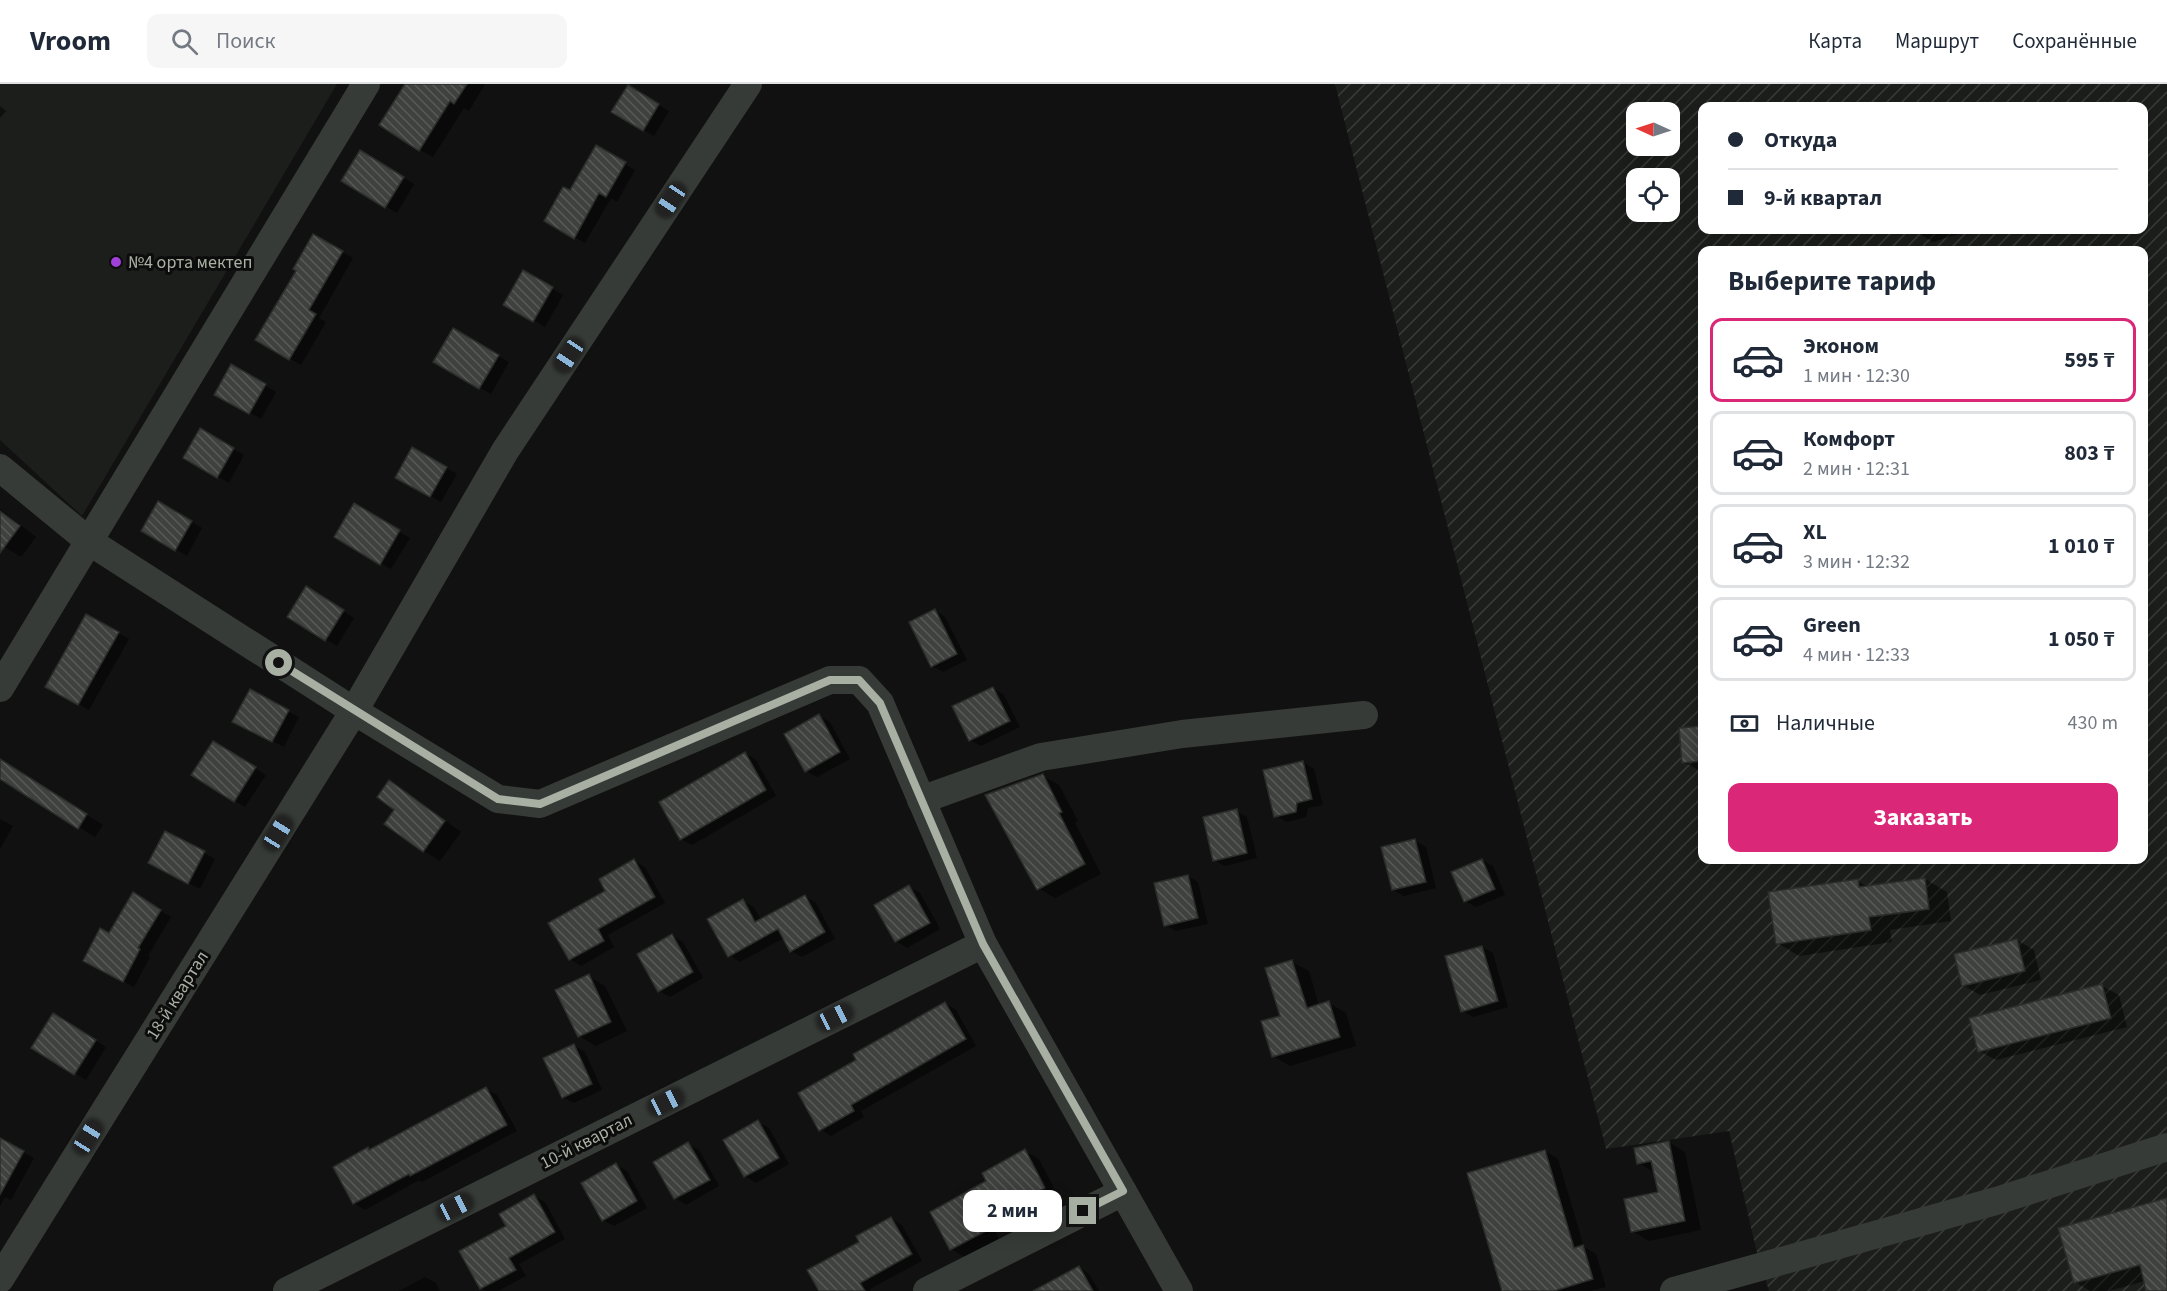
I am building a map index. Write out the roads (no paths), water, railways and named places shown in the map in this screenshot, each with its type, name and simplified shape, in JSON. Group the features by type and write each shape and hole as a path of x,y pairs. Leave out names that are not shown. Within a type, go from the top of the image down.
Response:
{"street":[{"path":"0,688 366,84"},
{"name":"18-й квартал","path":"0,1279 354,711 505,451 748,84"},
{"path":"0,468 90,542 354,711 498,799 540,804 830,680 859,680 880,703 983,944 1179,1291"},
{"path":"921,800 1041,757 1182,734 1364,715"},
{"name":"10-й квартал","path":"286,1291 983,944"},
{"path":"1691,1288 1996,1201 2167,1147"},
{"path":"927,1291 1123,1191"}],"place":[{"name":"№4 орта мектеп","path":"116,262"}]}
